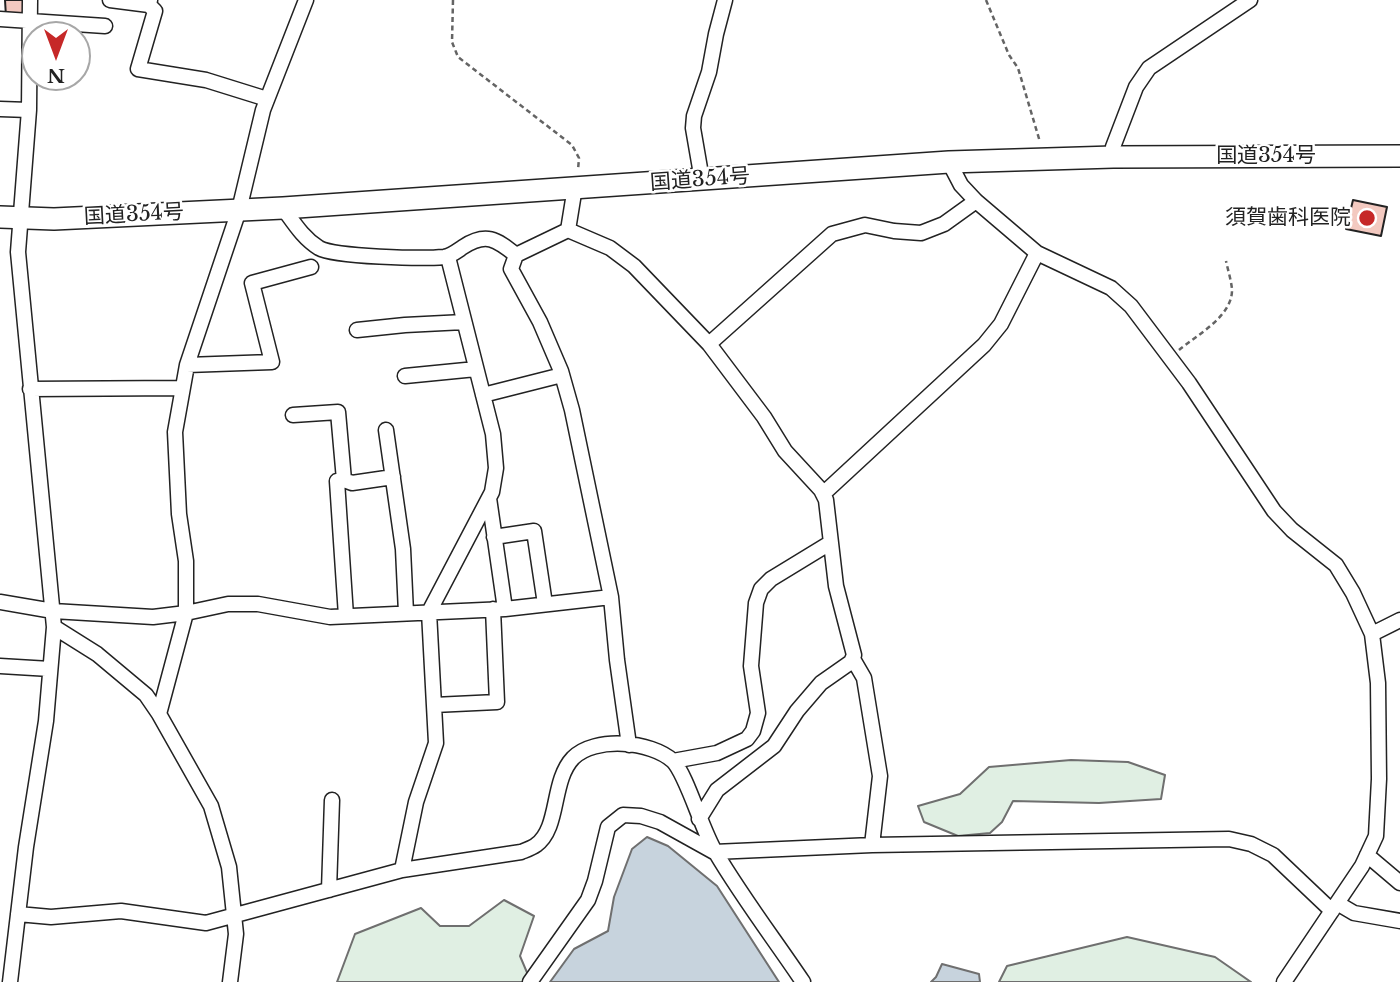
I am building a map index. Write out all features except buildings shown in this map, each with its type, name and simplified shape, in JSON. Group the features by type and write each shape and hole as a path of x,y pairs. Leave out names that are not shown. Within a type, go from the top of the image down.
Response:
{"highway":[{"name":"国道354号","path":"0,217 283,208 949,162 1113,157 1400,156"}],"street":[{"path":"0,19 30,21 30,0"},
{"path":"110,0 150,2 155,11 138,69 206,80 267,99"},
{"path":"159,715 186,613 186,561 179,513 175,432 187,365 239,210 267,99 306,0"},
{"path":"702,180 693,128 694,116 709,72 725,0"},
{"path":"1113,157 1114,147 1136,87 1149,68 1250,0"},
{"path":"91,25 105,26"},
{"path":"9,982 46,721 54,627 18,252 29,91"},
{"path":"0,109 29,110"},
{"path":"949,162 961,185 976,201 1037,253 1111,288 1131,306 1170,357 1274,511 1292,530 1336,565 1353,593 1372,634 1378,683 1379,779 1376,836 1335,907 1284,982"},
{"path":"568,230 575,187"},
{"path":"709,344 832,234 865,225 922,233 944,224 976,201"},
{"path":"283,208 302,235 322,250 394,258 448,257 471,242 483,238 497,240 516,255"},
{"path":"629,745 611,597 588,478 562,375 540,322 511,269 516,255 568,230 610,248 634,266 709,344 764,417 785,451 823,494 836,586 853,659 864,678 880,776 872,845"},
{"path":"823,494 984,345 1001,324 1037,253"},
{"path":"402,870 416,802 436,743 429,612 489,498 496,468 492,434 448,257"},
{"path":"187,365 272,362 252,284 311,267"},
{"path":"357,330 464,322"},
{"path":"405,376 476,369"},
{"path":"483,396 562,375"},
{"path":"30,389 183,388"},
{"path":"293,415 338,412 344,480"},
{"path":"386,430 404,549 406,613"},
{"path":"346,616 337,481 352,483 393,477"},
{"path":"434,705 497,702 499,609 489,498"},
{"path":"494,537 534,531 545,604"},
{"path":"673,761 718,753 747,739 753,731 758,713 751,666 756,603 761,589 771,579 830,543"},
{"path":"0,602 53,611 153,617 228,604 258,604 330,617 499,609 611,597"},
{"path":"1372,634 1400,620"},
{"path":"54,627 97,654 146,695 211,806 229,867 236,934 230,982"},
{"path":"699,819 717,790 774,746 797,711 821,683 853,659"},
{"path":"0,666 50,669"},
{"path":"18,914 51,917 121,911 206,923 402,870 521,852 536,845 547,833 562,773 573,758 585,749 603,744 629,745 659,753 673,761 681,772 715,852 803,982"},
{"path":"329,890 332,800"},
{"path":"530,982 588,900 608,827 623,815 641,816 660,822 715,852 872,845 1229,839 1251,844 1273,855 1335,907 1400,921"},
{"path":"1367,855 1400,883"}],"path":[{"path":"453,0 452,42 458,57 572,145 579,158 575,187"},
{"path":"986,0 1009,55 1018,68 1044,158"},
{"path":"1170,357 1224,312 1232,289 1226,261"}],"green space":[{"path":"1071,760 1128,762 1165,775 1161,799 1099,803 1013,801 1002,822 990,833 958,836 924,822 918,806 960,794 989,767"},
{"path":"504,900 534,916 520,956 531,982 337,982 355,934 421,908 440,926 469,926"},
{"path":"1127,937 1215,957 1251,982 999,982 1007,966"}],"shaded area":[{"path":"647,837 668,846 717,886 779,982 550,982 574,949 608,931 614,897 632,849"},
{"path":"942,964 979,974 980,982 931,982"}],"place":[{"name":"須賀歯科医院","path":"1367,218"}]}
